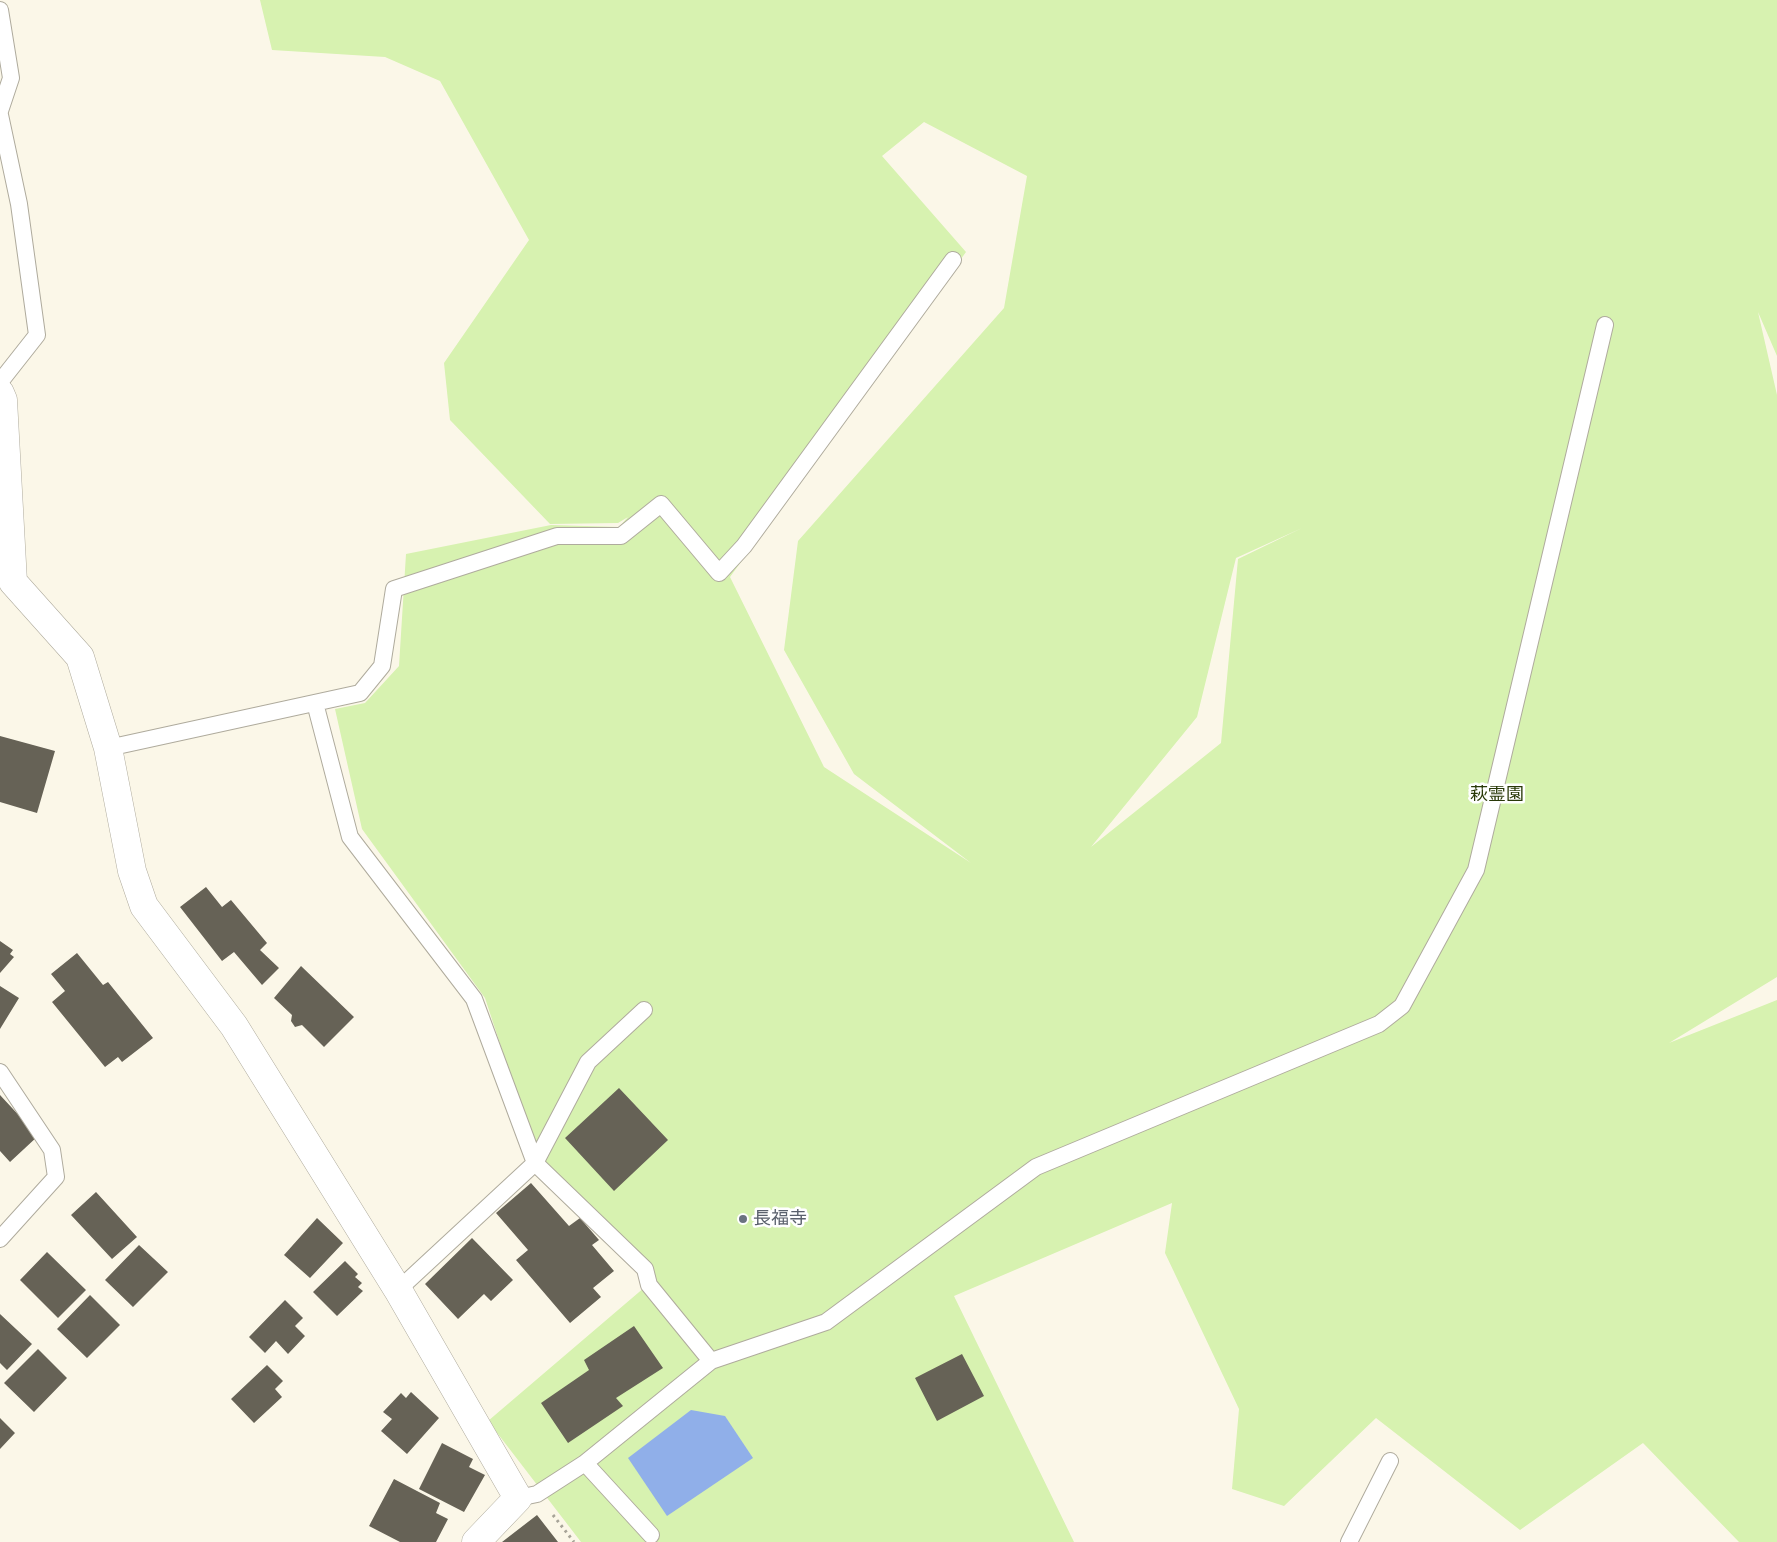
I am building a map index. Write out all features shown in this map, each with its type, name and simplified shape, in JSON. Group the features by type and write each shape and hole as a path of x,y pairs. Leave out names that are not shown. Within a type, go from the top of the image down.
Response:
{"street":[{"path":"0,393 3,400 6,583 80,657 108,748 132,871 144,906 234,1026 398,1290 518,1498 476,1542"}],"lane":[{"path":"0,10 11,78 0,111"},
{"path":"0,115 19,204 37,335 0,382"},
{"path":"108,748 360,693 382,666 394,589 557,536 621,536 661,504 719,573 744,546 953,260"},
{"path":"518,1498 537,1494 585,1463 711,1361 826,1322 1036,1167 1379,1024 1402,1006 1476,870 1605,326"},
{"path":"316,703 350,837 474,999 535,1163 645,1269 649,1285 711,1361"},
{"path":"398,1290 535,1163 588,1062 644,1010"},
{"path":"0,1072 52,1150 56,1176 0,1239"},
{"path":"1349,1542 1390,1461"},
{"path":"585,1463 650,1535"}],"green space":[{"name":"萩霊園","path":"260,0 1777,0 1777,356 1758,312 1777,395 1777,977 1669,1043 1777,1000 1777,1542 1739,1542 1643,1443 1520,1530 1376,1418 1284,1506 1232,1489 1239,1409 1165,1253 1172,1203 954,1296 1074,1542 581,1542 488,1421 652,1281 536,1153 485,998 362,829 335,709 365,703 399,666 406,554 551,525 619,527 628,517 618,523 550,524 450,420 444,363 529,240 440,81 385,57 272,50","holes":["924,122 1027,176 1004,308 798,541 784,650 854,774 971,863 824,767 730,577 966,252 882,156","1302,528 1238,559 1221,743 1091,847 1197,717 1236,558"]}],"water":[{"path":"691,1410 725,1416 753,1458 667,1516 628,1458"}],"building":[{"path":"0,736 55,751 37,813 0,802"},
{"path":"206,887 222,907 231,900 267,943 260,950 279,968 262,985 234,952 222,961 180,907"},
{"path":"0,941 13,950 10,954 14,957 0,973"},
{"path":"77,953 103,985 108,982 153,1038 122,1062 118,1057 105,1067 52,1002 65,991 51,974"},
{"path":"301,966 354,1017 324,1047 302,1025 295,1027 291,1021 292,1015 274,998"},
{"path":"0,986 19,998 0,1029"},
{"path":"619,1088 668,1140 614,1191 565,1138"},
{"path":"0,1095 38,1136 10,1162 0,1151"},
{"path":"531,1183 569,1226 580,1218 599,1240 592,1245 614,1271 593,1288 601,1297 570,1323 516,1260 528,1250 496,1213"},
{"path":"96,1192 137,1237 112,1259 71,1215"},
{"path":"317,1218 343,1243 310,1278 284,1255"},
{"path":"472,1238 513,1280 491,1301 484,1294 458,1319 425,1284"},
{"path":"139,1245 168,1272 133,1307 105,1280"},
{"path":"47,1252 86,1290 58,1318 20,1280"},
{"path":"345,1261 358,1274 355,1277 362,1283 358,1287 363,1291 337,1316 313,1292"},
{"path":"90,1295 120,1325 87,1358 57,1329"},
{"path":"285,1300 303,1318 295,1326 305,1336 288,1354 276,1341 265,1353 249,1337"},
{"path":"0,1314 32,1344 7,1370 0,1363"},
{"path":"634,1326 663,1368 616,1398 623,1406 568,1443 541,1403 589,1370 584,1360"},
{"path":"38,1349 67,1378 34,1412 4,1383"},
{"path":"962,1354 984,1396 937,1421 915,1378"},
{"path":"267,1365 283,1381 275,1389 282,1397 254,1423 231,1399"},
{"path":"411,1392 439,1418 407,1454 381,1431 392,1419 383,1412 401,1393 406,1398"},
{"path":"0,1418 15,1433 0,1449"},
{"path":"442,1443 473,1459 469,1467 485,1475 464,1512 419,1489"},
{"path":"394,1479 440,1503 436,1513 448,1519 436,1542 400,1542 369,1526"},
{"path":"537,1515 558,1542 502,1542"}],"place":[{"name":"長福寺","path":"743,1219"}]}
